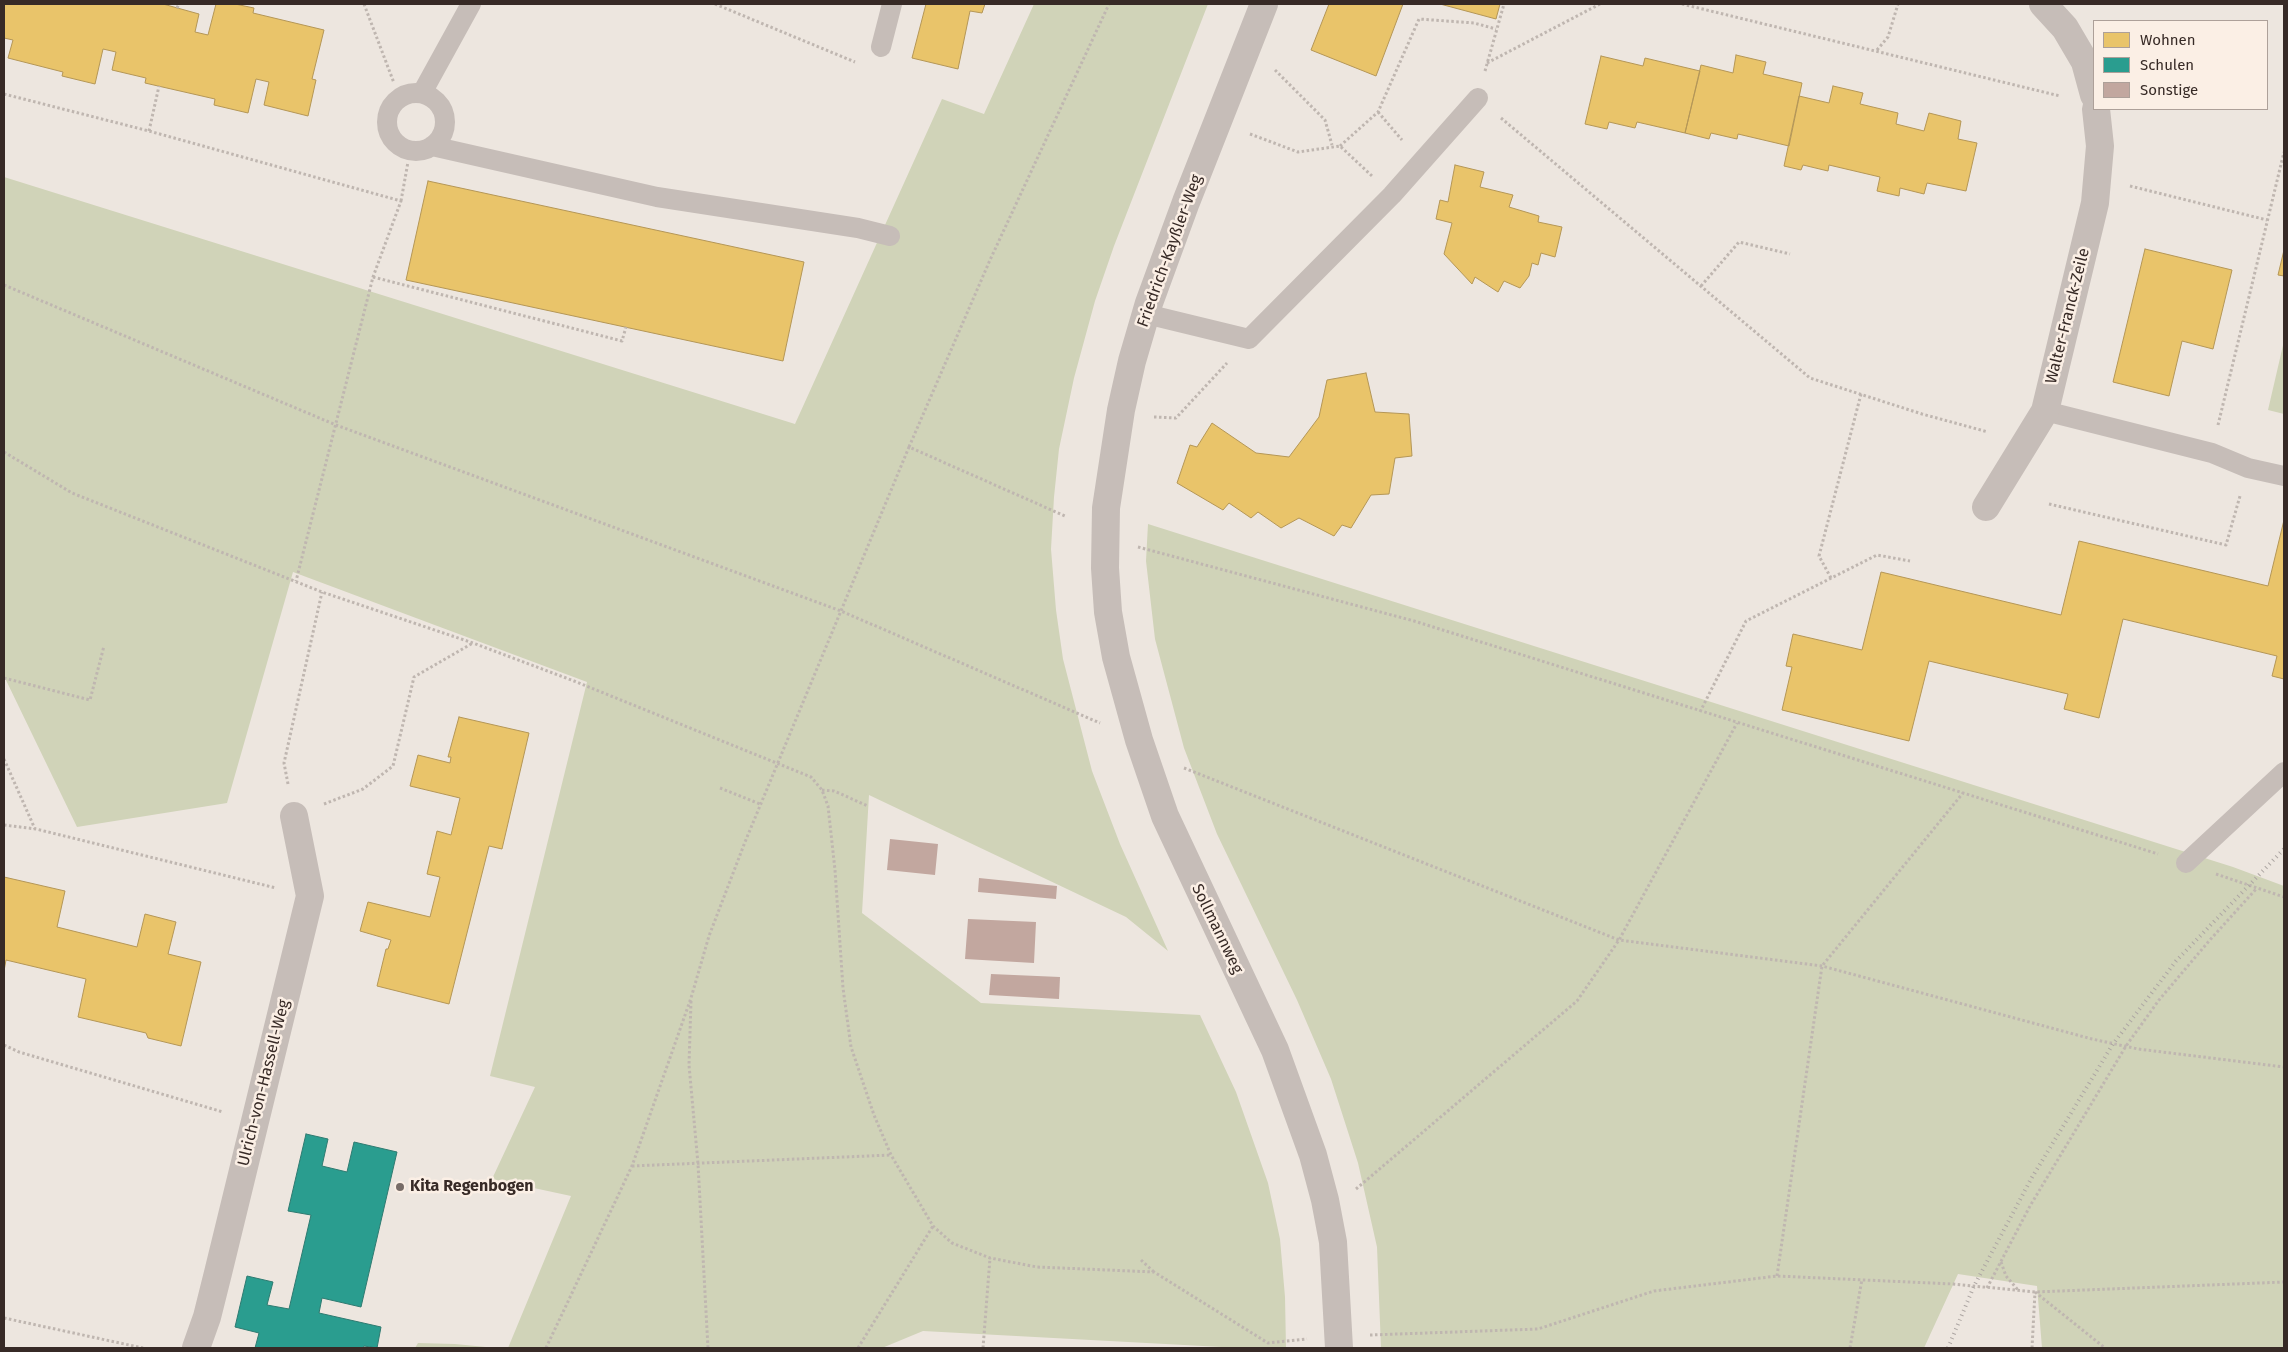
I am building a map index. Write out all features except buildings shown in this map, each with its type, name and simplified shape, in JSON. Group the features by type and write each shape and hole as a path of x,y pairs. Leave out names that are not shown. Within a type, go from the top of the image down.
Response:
{"street":[{"name":"Friedrich-Kayßler-Weg","path":"1106,508 1121,410 1146,314 1193,185 1264,4"},
{"path":"2043,4 2065,28 2086,62 2093,90"},
{"name":"Walter-Franck-Zeile","path":"1986,507 2044,411 2095,203 2100,146 2096,110"},
{"name":"Sollmannweg","path":"1106,508 1105,568 1108,612 1116,657 1127,698 1165,816 1275,1050 1313,1154 1325,1200 1333,1242 1339,1343"},
{"name":"Ulrich-von-Hassell-Weg","path":"196,1348 207,1317 218,1274 310,896 294,816"}],"lane":[{"path":"422,93 471,4"},
{"path":"881,47 892,4"},
{"path":"422,93 435,100 444,112 444,131 439,139 425,150 410,151 393,140 387,122 388,112 392,104 400,97 407,94 422,93"},
{"path":"1146,314 1249,339 1392,194 1478,98"},
{"path":"432,146 657,197 858,228 890,236"},
{"path":"2044,411 2212,453 2248,468 2284,476"},
{"path":"2186,863 2284,772"}],"path":[{"path":"177,8 179,4"},
{"path":"364,4 400,97"},
{"path":"715,4 860,64 881,47"},
{"path":"546,1348 632,1166 691,998 710,936 760,804 908,447 990,260 1109,4"},
{"path":"1504,4 1478,98 1810,378 1988,432"},
{"path":"1487,63 1600,4"},
{"path":"1682,4 2061,96"},
{"path":"1877,50 1888,37 1898,4"},
{"path":"1250,134 1298,152 1340,146 1378,112 1419,19 1474,23 1496,29"},
{"path":"1275,70 1325,120 1332,146"},
{"path":"148,131 159,86"},
{"path":"4,94 148,131 401,201"},
{"path":"1378,112 1400,138 1423,160"},
{"path":"1340,146 1392,194"},
{"path":"296,581 373,277 401,201 410,151"},
{"path":"2212,453 2284,152"},
{"path":"2129,185 2268,220"},
{"path":"1702,286 1739,242 1790,254"},
{"path":"373,277 622,342 626,327"},
{"path":"4,286 336,425 841,611 1106,726"},
{"path":"1154,417 1176,418 1249,339"},
{"path":"1831,578 1819,556 1861,394"},
{"path":"908,447 1065,516"},
{"path":"4,452 72,493 322,592 473,643 778,762 811,777 822,790 828,806 835,870 843,988 851,1047 874,1114 891,1155 932,1226 952,1243 990,1258 1037,1267 1154,1272"},
{"path":"2049,504 2226,545 2248,468"},
{"path":"1138,547 1414,621 2186,863 2284,897"},
{"path":"1700,712 1746,621 1876,555 1910,561"},
{"path":"322,592 284,763 294,816 362,789 393,766 414,677 473,643"},
{"path":"4,678 90,700 104,646"},
{"path":"1356,1188 1577,1001 1619,940 1737,723"},
{"path":"4,759 36,830"},
{"path":"1184,768 1619,940 1822,966 2092,1039 2126,1046 2284,1067"},
{"path":"720,788 760,804"},
{"path":"822,790 834,791 868,806"},
{"path":"1777,1276 1822,966 1963,793"},
{"path":"4,825 36,830 310,896"},
{"path":"1987,1288 2040,1189 2126,1046 2165,993 2258,888"},
{"path":"691,998 689,1065 698,1164 708,1348"},
{"path":"4,1045 20,1052 255,1120"},
{"path":"632,1166 891,1155"},
{"path":"858,1348 932,1226"},
{"path":"983,1348 990,1258"},
{"path":"1141,1260 1154,1272 1268,1343 1339,1343 1538,1329 1654,1291 1777,1276 1954,1284 2035,1292 2284,1282"},
{"path":"2001,1262 2006,1276 2018,1290"},
{"path":"1850,1348 1862,1279"},
{"path":"2032,1348 2035,1292"},
{"path":"2035,1292 2105,1348"},
{"path":"4,1318 143,1348"}],"green space":[{"path":"1034,4 1208,4 1114,246 1095,301 1074,378 1059,449 1051,549 1056,610 1063,659 1092,771 1120,844 1168,951 1126,917 869,795 862,913 981,1003 1200,1015 1236,1092 1268,1183 1280,1239 1285,1297 1286,1348 1240,1348 923,1331 882,1348 508,1348 571,1196 492,1179 535,1087 490,1076 587,682 293,572 227,803 77,827 4,676 4,177 795,424 942,99 984,114"},
{"path":"2284,341 2284,414 2268,410"},
{"path":"1148,524 2233,867 2284,886 2284,1348 2042,1348 2037,1286 1958,1274 1924,1348 1381,1348 1377,1247 1358,1163 1331,1079 1297,1000 1217,834 1184,748 1155,639 1146,561"},
{"path":"418,1343 455,1344 496,1348 415,1348"}],"railway":[{"path":"1948,1348 1974,1286 2031,1179 2113,1044 2176,961 2284,849"}],"place":[{"name":"Kita Regenbogen","path":"400,1187"}]}
